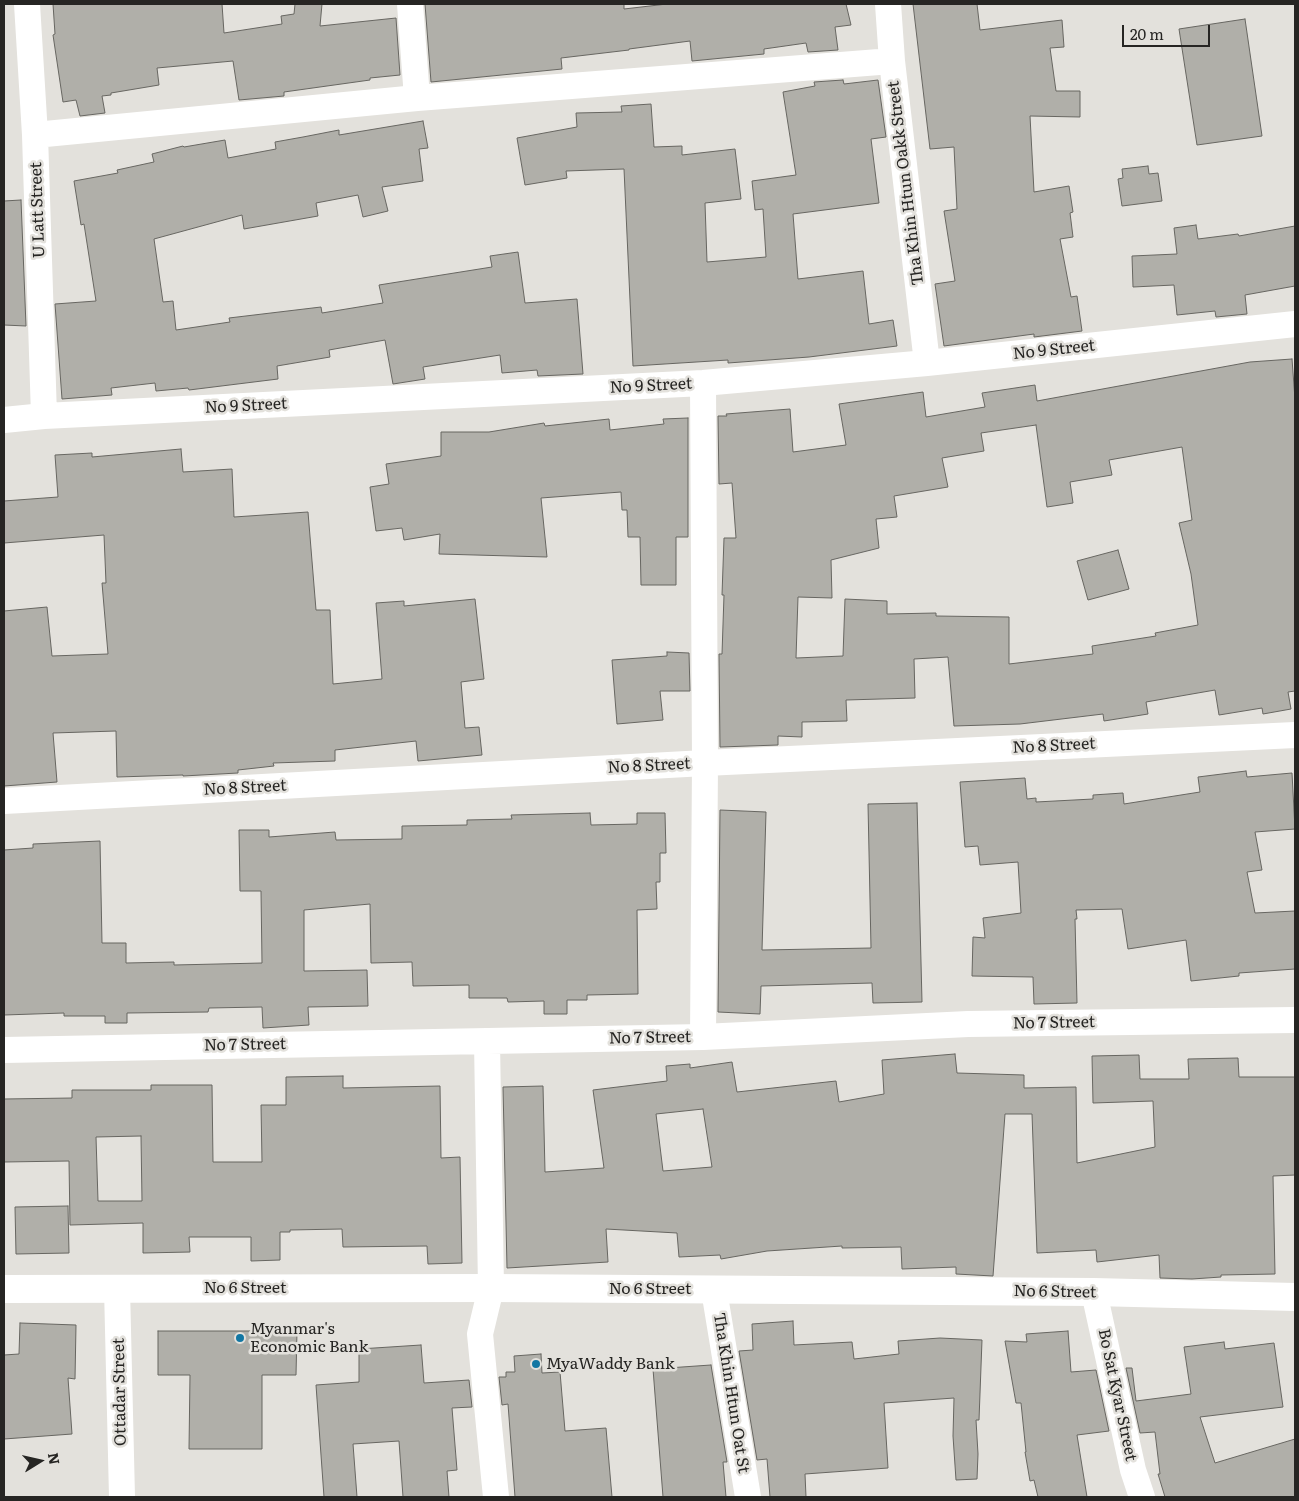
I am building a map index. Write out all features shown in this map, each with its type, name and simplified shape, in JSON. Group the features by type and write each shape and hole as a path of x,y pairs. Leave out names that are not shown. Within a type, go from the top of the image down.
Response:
{"street":[{"name":"U Latt Street","path":"27,4 36,135 44,416"},
{"path":"410,4 417,98"},
{"name":"Tha Khin Htun Oakk Street","path":"888,4 892,61 926,363"},
{"path":"36,135 417,98 892,61"},
{"name":"No 9 Street","path":"4,420 44,416 703,383 926,363 1295,324"},
{"path":"703,383 705,763 703,1037"},
{"name":"No 8 Street","path":"4,801 705,763 1295,735"},
{"name":"No 7 Street","path":"4,1050 703,1037 968,1024 1295,1020"},
{"path":"487,1041 491,1288 480,1334 496,1497"},
{"name":"Ottadar Street","path":"117,1288 122,1497"},
{"name":"No 6 Street","path":"4,1289 491,1288 1094,1292 1295,1297"},
{"name":"Tha Khin Htun Oat St","path":"714,1290 748,1497"},
{"name":"Bo Sat Kyar Street","path":"1094,1292 1133,1470 1142,1497"}],"building":[{"path":"53,4 222,4 224,33 282,24 281,16 294,14 295,4 322,4 320,26 396,18 400,75 284,92 284,96 239,100 233,61 157,68 159,85 102,96 105,113 80,116 76,100 63,102 53,35 55,34"},
{"path":"425,4 624,4 624,9 667,4 846,4 851,25 835,27 838,50 808,52 806,43 764,49 764,54 692,61 690,41 561,58 562,69 431,82"},
{"path":"913,4 977,4 980,30 1062,20 1064,47 1050,48 1056,91 1080,91 1080,117 1030,116 1034,192 1069,186 1073,212 1070,213 1073,237 1060,239 1071,297 1077,296 1082,331 1034,337 1034,334 944,346 935,284 955,281 944,211 957,209 954,147 930,149"},
{"path":"1245,19 1262,136 1197,145 1179,29"},
{"path":"843,80 844,84 878,80 886,137 871,139 879,203 793,214 798,279 863,271 869,324 893,320 897,346 809,357 728,363 728,360 633,366 624,169 566,171 567,178 525,185 517,138 577,127 576,113 622,112 621,106 651,104 654,147 682,146 682,155 735,149 741,199 705,203 707,262 766,257 763,209 755,210 752,181 796,175 783,92 815,86 814,82"},
{"path":"423,121 428,148 419,149 423,181 382,187 388,211 363,217 358,195 316,203 318,216 244,229 242,215 154,239 163,302 173,301 176,330 230,322 229,318 321,307 322,313 383,303 379,285 492,267 490,256 518,252 525,303 577,299 583,374 538,376 537,370 502,373 500,355 423,367 425,379 393,384 385,340 329,350 330,357 277,366 278,379 189,390 188,388 156,391 155,383 111,388 112,395 62,399 55,304 96,301 84,224 81,225 74,181 118,173 117,170 154,162 152,154 183,146 225,140 228,158 276,149 275,142 339,130 339,135"},
{"path":"1148,166 1149,174 1158,173 1162,201 1122,206 1118,179 1123,178 1122,169"},
{"path":"21,200 26,326 4,325 4,201"},
{"path":"1196,225 1198,239 1238,234 1239,236 1295,226 1295,286 1245,295 1247,314 1216,317 1215,311 1177,315 1174,285 1133,287 1132,256 1177,254 1174,228"},
{"path":"1292,359 1295,399 1295,691 1288,692 1291,709 1263,714 1262,708 1219,715 1215,690 1146,702 1148,714 1104,721 1103,714 1020,724 954,726 948,657 914,659 915,698 846,700 847,721 802,722 802,737 778,736 778,745 720,747 719,654 722,654 724,538 736,538 732,483 719,484 718,416 790,409 793,452 846,445 839,404 923,392 926,417 985,407 982,393 1035,385 1037,401 1250,362","holes":["1036,425 1047,507 1073,503 1070,482 1112,475 1109,460 1182,447 1192,520 1179,523 1191,574 1198,625 1155,633 1156,636 1092,646 1093,654 1009,664 1009,617 936,616 936,613 887,614 887,601 845,599 843,656 796,658 798,597 832,598 831,560 879,548 876,519 897,517 894,496 948,487 942,458 984,451 981,433"]},
{"path":"688,418 688,537 676,537 676,585 641,585 640,537 628,537 627,510 622,510 621,492 541,498 547,557 439,554 440,534 404,540 402,528 376,531 370,487 389,484 386,464 441,456 441,432 489,432 544,423 545,426 609,419 610,430 664,424 663,419"},
{"path":"181,449 183,472 232,469 234,517 308,512 316,610 330,610 333,684 382,679 376,603 404,601 404,606 475,599 484,679 461,682 465,728 479,727 482,755 418,761 416,741 335,750 335,761 273,763 274,766 238,770 238,773 117,777 116,731 53,733 57,782 4,786 4,611 47,607 52,656 108,654 102,583 106,583 104,535 4,543 4,501 58,497 55,455 92,453 92,457"},
{"path":"1118,550 1129,589 1088,600 1077,561"},
{"path":"667,652 689,653 690,691 660,691 663,720 617,724 612,660 667,656"},
{"path":"1246,771 1247,777 1292,773 1295,829 1255,832 1262,870 1247,872 1255,913 1295,911 1295,969 1239,973 1239,976 1191,981 1186,940 1128,949 1122,909 1076,910 1077,1003 1034,1004 1033,977 972,976 973,937 985,938 983,918 1021,913 1018,862 980,865 978,846 965,847 960,782 1025,778 1027,799 1036,798 1036,802 1093,799 1093,795 1123,793 1124,804 1200,792 1198,777"},
{"path":"917,803 922,1002 873,1003 872,983 761,986 760,1014 718,1012 720,810 766,812 762,950 871,948 868,804"},
{"path":"590,813 591,825 637,824 637,813 665,813 666,853 660,853 660,882 656,882 657,909 637,910 638,994 587,995 587,1000 567,1000 567,1014 544,1014 544,1001 508,1002 507,998 469,998 469,985 413,986 412,962 371,963 370,904 304,910 304,971 367,970 368,1006 308,1007 309,1025 263,1028 262,1007 209,1008 208,1012 127,1013 127,1023 105,1023 105,1016 64,1016 64,1013 4,1015 4,850 33,848 33,844 100,841 102,943 126,943 126,963 174,962 174,965 262,963 261,891 240,891 239,830 269,830 269,837 335,832 336,840 402,839 402,826 467,825 467,820 512,819 511,815"},
{"path":"955,1054 957,1073 1024,1075 1024,1088 1076,1087 1077,1163 1155,1147 1153,1101 1093,1103 1092,1056 1139,1055 1140,1079 1189,1079 1188,1059 1238,1058 1239,1077 1295,1077 1295,1175 1273,1176 1275,1274 1221,1275 1221,1277 1192,1279 1160,1278 1159,1255 1097,1262 1096,1250 1037,1253 1032,1114 1005,1114 993,1276 956,1274 956,1267 902,1269 901,1247 842,1248 842,1246 767,1251 721,1259 720,1255 679,1257 677,1233 606,1229 608,1262 507,1268 503,1087 543,1086 545,1172 604,1168 593,1090 667,1081 666,1066 690,1064 690,1068 732,1062 737,1092 836,1081 839,1102 884,1094 882,1060","holes":["703,1109 712,1167 663,1171 656,1114"]},
{"path":"343,1076 343,1088 440,1086 441,1158 460,1157 462,1263 428,1264 427,1246 343,1247 342,1229 290,1230 290,1232 280,1232 280,1260 251,1261 251,1237 189,1237 190,1252 143,1253 143,1223 70,1225 69,1161 4,1162 4,1099 72,1098 72,1090 151,1090 151,1085 212,1085 213,1162 262,1162 261,1105 286,1105 286,1077","holes":["141,1136 142,1201 98,1201 96,1137"]},
{"path":"68,1206 69,1253 16,1254 15,1207"},
{"path":"793,1321 794,1345 852,1342 854,1359 899,1354 898,1341 940,1338 982,1340 979,1420 976,1420 977,1479 956,1480 953,1436 954,1398 884,1403 888,1468 805,1474 806,1497 770,1497 767,1459 757,1460 739,1351 753,1350 752,1324"},
{"path":"20,1323 76,1325 75,1379 68,1378 72,1434 4,1439 4,1355 19,1354"},
{"path":"158,1331 297,1331 296,1375 262,1375 262,1449 189,1449 190,1375 158,1375"},
{"path":"1068,1331 1071,1372 1096,1370 1109,1431 1077,1435 1087,1497 1038,1497 1034,1480 1030,1481 1025,1452 1021,1403 1016,1403 1005,1341 1027,1342 1026,1334"},
{"path":"1224,1342 1225,1349 1274,1343 1283,1407 1200,1417 1215,1463 1295,1439 1295,1497 1165,1497 1158,1474 1160,1474 1155,1432 1140,1433 1126,1368 1132,1368 1136,1401 1191,1394 1184,1347"},
{"path":"421,1345 424,1383 469,1380 472,1407 452,1408 457,1470 447,1471 449,1497 403,1497 399,1441 353,1444 357,1497 324,1497 316,1385 359,1382 359,1349"},
{"path":"541,1354 542,1373 560,1372 565,1431 606,1428 612,1497 515,1497 508,1404 502,1405 499,1377 506,1377 506,1372 515,1372 514,1356"},
{"path":"711,1365 727,1462 723,1462 726,1497 663,1497 653,1369"}],"place":[{"name":"Myanmar's Economic Bank","path":"240,1338"},
{"name":"MyaWaddy Bank","path":"536,1364"}]}
